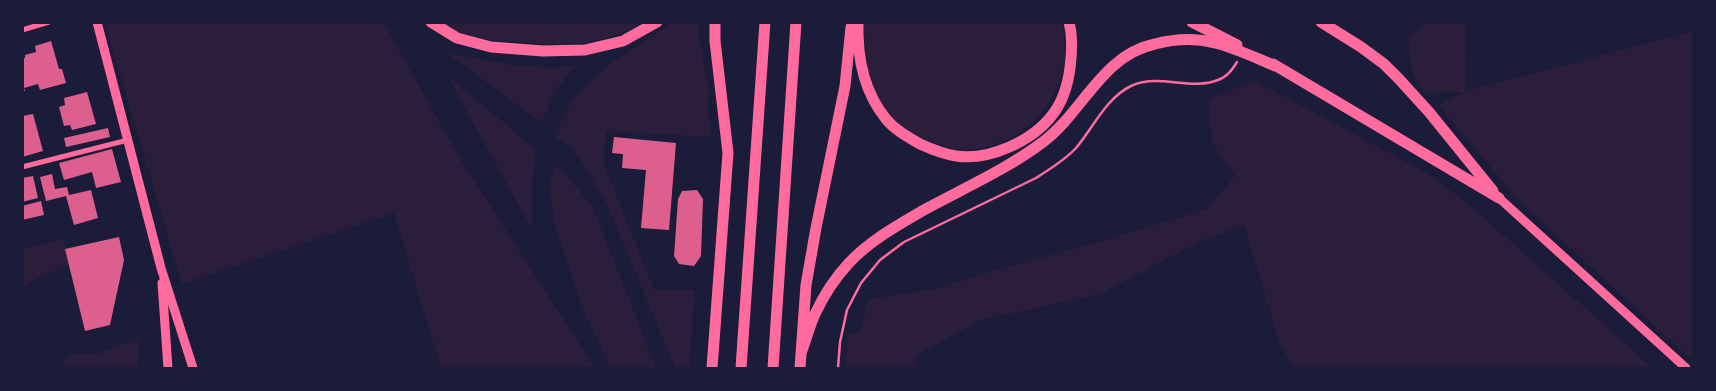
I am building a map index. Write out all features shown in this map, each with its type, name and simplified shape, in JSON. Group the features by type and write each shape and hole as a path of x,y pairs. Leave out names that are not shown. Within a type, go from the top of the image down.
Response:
{"highway":[{"path":"431,22 457,38 491,47 543,51 585,50 623,41 657,22"},
{"path":"712,368 728,153 715,41 715,22"},
{"path":"741,368 765,22"},
{"path":"773,368 796,22"},
{"path":"800,368 806,285 845,86 852,22"},
{"path":"858,22 858,43 862,68 871,96 887,120 906,136 930,149 956,156 984,155 1010,147 1032,134 1054,114 1067,86 1072,53 1068,22"},
{"path":"1192,22 1278,67 1499,198"},
{"path":"1321,22 1384,64 1429,112 1499,198"},
{"path":"801,354 815,314 835,280 848,263 877,238 902,222 1025,155 1046,140 1107,70 1129,54 1153,44 1184,40 1214,42 1278,67"}],"street":[{"path":"22,30 49,22"},
{"path":"97,22 161,268 193,368"},
{"path":"22,167 128,140"},
{"path":"1499,198 1686,368"},
{"path":"161,268 168,368"}],"path":[{"path":"838,368 840,342 847,310 861,282 880,260 904,242 1036,178 1056,165 1075,149 1115,98 1131,86 1145,82 1203,83 1219,80 1230,73 1238,61"}],"shaded area":[{"path":"105,23 384,23 459,157 595,368 441,368 394,213 182,284"},
{"path":"440,23 642,23 620,34 588,43 544,44 490,40 459,33"},
{"path":"672,23 699,23 699,41 709,87 708,115 712,137 606,131 603,162 654,290 694,290 690,368 675,368 608,206 573,148 554,137 573,98 611,63"},
{"path":"864,23 1062,23 1065,59 1059,83 1050,101 1038,117 1024,130 1007,140 989,147 949,148 909,131 885,110 869,74"},
{"path":"1424,23 1465,23 1466,91 1693,31 1693,361 1521,203 1438,105 1463,92 1423,93 1412,71 1408,36 1422,30"},
{"path":"447,53 513,65 552,68 577,65 556,90 541,123"},
{"path":"446,74 536,150 532,182 532,221 530,226"},
{"path":"1254,80 1432,176 1472,207 1653,368 1294,368 1279,342 1244,225 1197,243 1100,294 981,320 915,356 918,368 845,368 847,336 858,332 870,299 934,289 1207,209 1235,176 1213,144 1208,100"},
{"path":"557,165 592,205 656,368 610,368 583,308 555,226 549,184"},
{"path":"64,239 69,264 23,287 22,249"},
{"path":"139,337 139,368 64,368 63,360 72,355 100,353"}],"building":[{"path":"51,41 59,69 62,69 66,83 40,90 38,84 24,88 25,91 22,92 22,59 25,58 25,55 36,52 35,46"},
{"path":"87,92 96,124 72,130 70,125 64,126 59,107 65,105 64,98"},
{"path":"33,114 43,151 22,157 22,116"},
{"path":"108,128 110,137 66,147 64,138"},
{"path":"614,137 676,143 669,230 641,228 646,170 622,168 623,154 612,153"},
{"path":"112,149 121,182 96,188 92,172 64,180 59,163"},
{"path":"52,174 55,189 67,187 69,195 91,190 98,218 74,225 66,196 46,201 40,177"},
{"path":"33,176 38,198 22,202 22,178"},
{"path":"697,190 703,199 701,256 694,266 679,264 674,256 678,199 682,191"},
{"path":"41,201 44,215 22,220 22,206"},
{"path":"119,237 124,260 110,325 85,331 65,249"}]}
